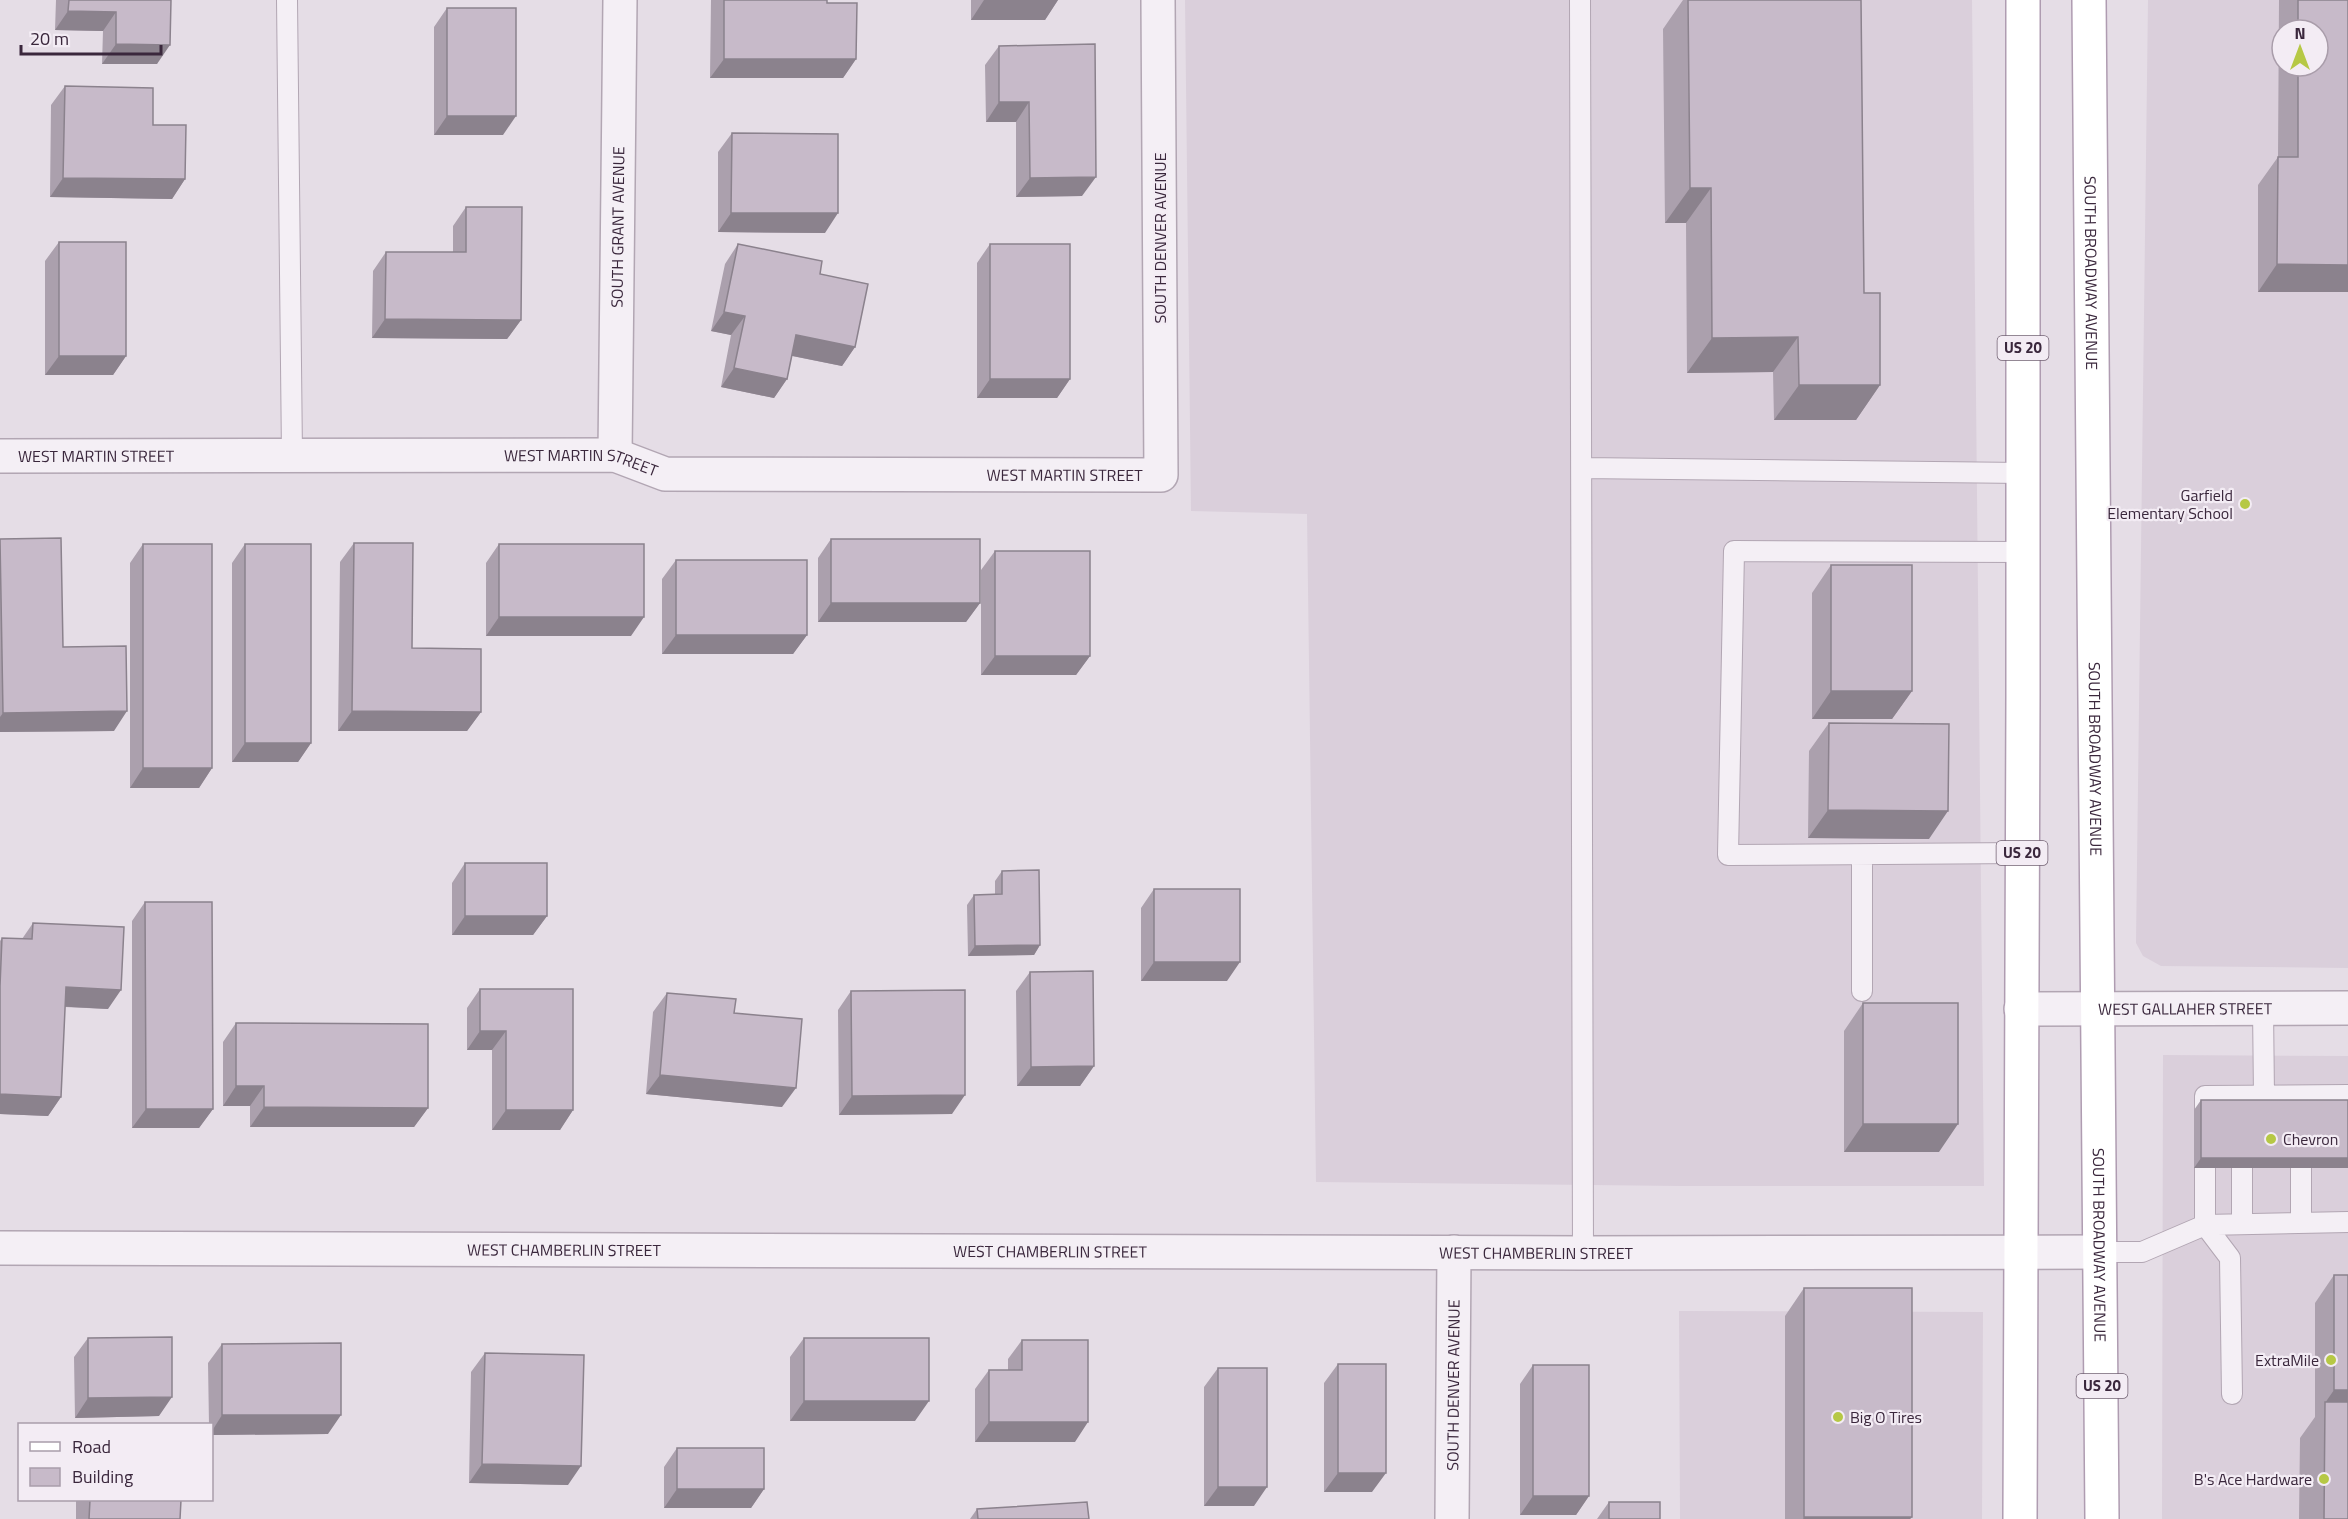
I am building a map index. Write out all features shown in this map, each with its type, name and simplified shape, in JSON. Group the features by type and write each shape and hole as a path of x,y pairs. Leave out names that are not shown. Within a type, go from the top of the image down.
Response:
{"main road":[{"name":"US 20","path":"2020,1519 2023,0"},
{"name":"SOUTH BROADWAY AVENUE","path":"2089,0 2102,1519"}],"street":[{"name":"SOUTH GRANT AVENUE","path":"615,455 620,0"},
{"name":"SOUTH DENVER AVENUE","path":"1158,0 1161,475"},
{"name":"WEST MARTIN STREET","path":"0,456 615,455 666,474 1161,475"},
{"name":"WEST GALLAHER STREET","path":"2020,1009 2348,1008"},
{"name":"WEST CHAMBERLIN STREET","path":"0,1248 1583,1253 2101,1252"},
{"name":"SOUTH DENVER AVENUE","path":"1452,1519 1454,1252"}],"lane":[{"path":"287,0 292,455"},
{"path":"1580,0 1583,1253"},
{"path":"1582,468 2023,474"},
{"path":"2022,853 1862,856 1728,855 1734,551 2023,552"},
{"path":"1862,856 1862,991"},
{"path":"2264,1008 2264,1096"},
{"path":"2205,1110 2205,1096 2242,1103 2264,1096 2300,1102 2348,1095"},
{"path":"2301,1167 2301,1223"},
{"path":"2205,1168 2205,1225 2230,1258 2232,1394"},
{"path":"2242,1168 2242,1224"},
{"path":"2101,1252 2142,1252 2205,1225 2348,1222"}],"shaded area":[{"path":"1185,0 1972,0 1984,1186 1680,1186 1316,1182 1307,514 1191,511"},
{"name":"Garfield Elementary School","path":"2148,0 2348,0 2348,968 2161,966 2143,956 2136,943"},
{"path":"2163,1055 2348,1056 2348,1519 2162,1519"},
{"path":"1679,1311 1983,1312 1982,1519 1680,1519"}],"building":[{"path":"69,0 171,0 170,45 116,44 116,12 68,11"},
{"path":"724,0 827,0 827,3 857,3 856,59 724,59"},
{"path":"1688,0 1861,0 1864,293 1880,293 1880,385 1799,385 1798,337 1712,338 1711,188 1690,188"},
{"path":"2298,0 2348,0 2348,265 2277,264 2278,157 2298,157 2298,78 2330,78 2330,18 2298,18"},
{"path":"447,8 516,8 516,116 447,116"},
{"path":"1095,44 1096,177 1030,178 1029,102 999,102 999,46"},
{"path":"65,86 153,88 153,125 186,125 185,179 63,178"},
{"path":"732,133 838,134 838,213 731,213"},
{"path":"466,207 522,207 521,320 385,319 386,252 466,252"},
{"path":"59,242 126,242 126,356 59,356"},
{"path":"738,244 822,261 820,274 868,284 855,347 796,335 787,379 734,368 745,316 724,312"},
{"path":"990,244 1070,244 1070,379 990,379"},
{"path":"61,538 63,647 126,646 127,711 3,713 0,539"},
{"path":"831,539 980,539 980,603 831,603"},
{"path":"354,543 413,543 412,648 481,649 481,712 352,711"},
{"path":"143,544 212,544 212,768 143,768"},
{"path":"245,544 311,544 311,743 245,743"},
{"path":"499,544 644,544 644,617 499,617"},
{"path":"995,551 1090,551 1090,656 995,656"},
{"path":"676,560 807,560 807,635 676,635"},
{"path":"1831,565 1912,565 1912,691 1831,691"},
{"path":"1829,723 1949,724 1948,811 1828,810"},
{"path":"465,863 547,863 547,916 465,916"},
{"path":"1039,870 1040,945 975,946 974,895 1002,894 1002,871"},
{"path":"1154,889 1240,889 1240,962 1154,962"},
{"path":"145,902 212,902 213,1109 146,1109"},
{"path":"33,923 124,927 121,990 66,987 61,1097 0,1094 2,938 32,939"},
{"path":"1093,971 1094,1066 1031,1067 1030,972"},
{"path":"480,989 573,989 573,1110 506,1110 506,1031 480,1031"},
{"path":"965,990 965,1095 852,1096 851,991"},
{"path":"667,993 736,999 734,1013 802,1019 796,1088 660,1075"},
{"path":"1863,1003 1958,1003 1958,1124 1863,1124"},
{"path":"236,1023 428,1024 428,1108 264,1107 264,1086 236,1086"},
{"name":"Chevron","path":"2201,1100 2348,1100 2348,1158 2201,1158"},
{"path":"2334,1275 2348,1275 2348,1390 2334,1390"},
{"name":"Big O Tires","path":"1804,1288 1912,1288 1912,1517 1804,1517"},
{"path":"172,1337 172,1397 88,1398 88,1338"},
{"path":"804,1338 929,1338 929,1401 804,1401"},
{"path":"1022,1340 1088,1340 1088,1422 989,1422 989,1370 1022,1370"},
{"path":"341,1343 341,1415 222,1415 222,1344"},
{"path":"485,1353 584,1355 581,1466 482,1464"},
{"path":"1338,1364 1386,1364 1386,1473 1338,1473"},
{"path":"1533,1365 1589,1365 1589,1496 1533,1496"},
{"path":"1218,1368 1267,1368 1267,1487 1218,1487"},
{"path":"2325,1402 2348,1402 2348,1519 2324,1519"},
{"path":"677,1448 764,1448 764,1489 677,1489"},
{"path":"90,1501 181,1501 180,1519 89,1519"},
{"path":"1087,1502 1089,1519 978,1519 977,1509"},
{"path":"1609,1502 1660,1502 1660,1519 1609,1519"}],"place":[{"name":"Garfield Elementary School","path":"2245,504"},
{"name":"Chevron","path":"2271,1139"},
{"name":"ExtraMile","path":"2331,1360"},
{"name":"Big O Tires","path":"1838,1417"},
{"name":"B's Ace Hardware","path":"2324,1479"}]}
